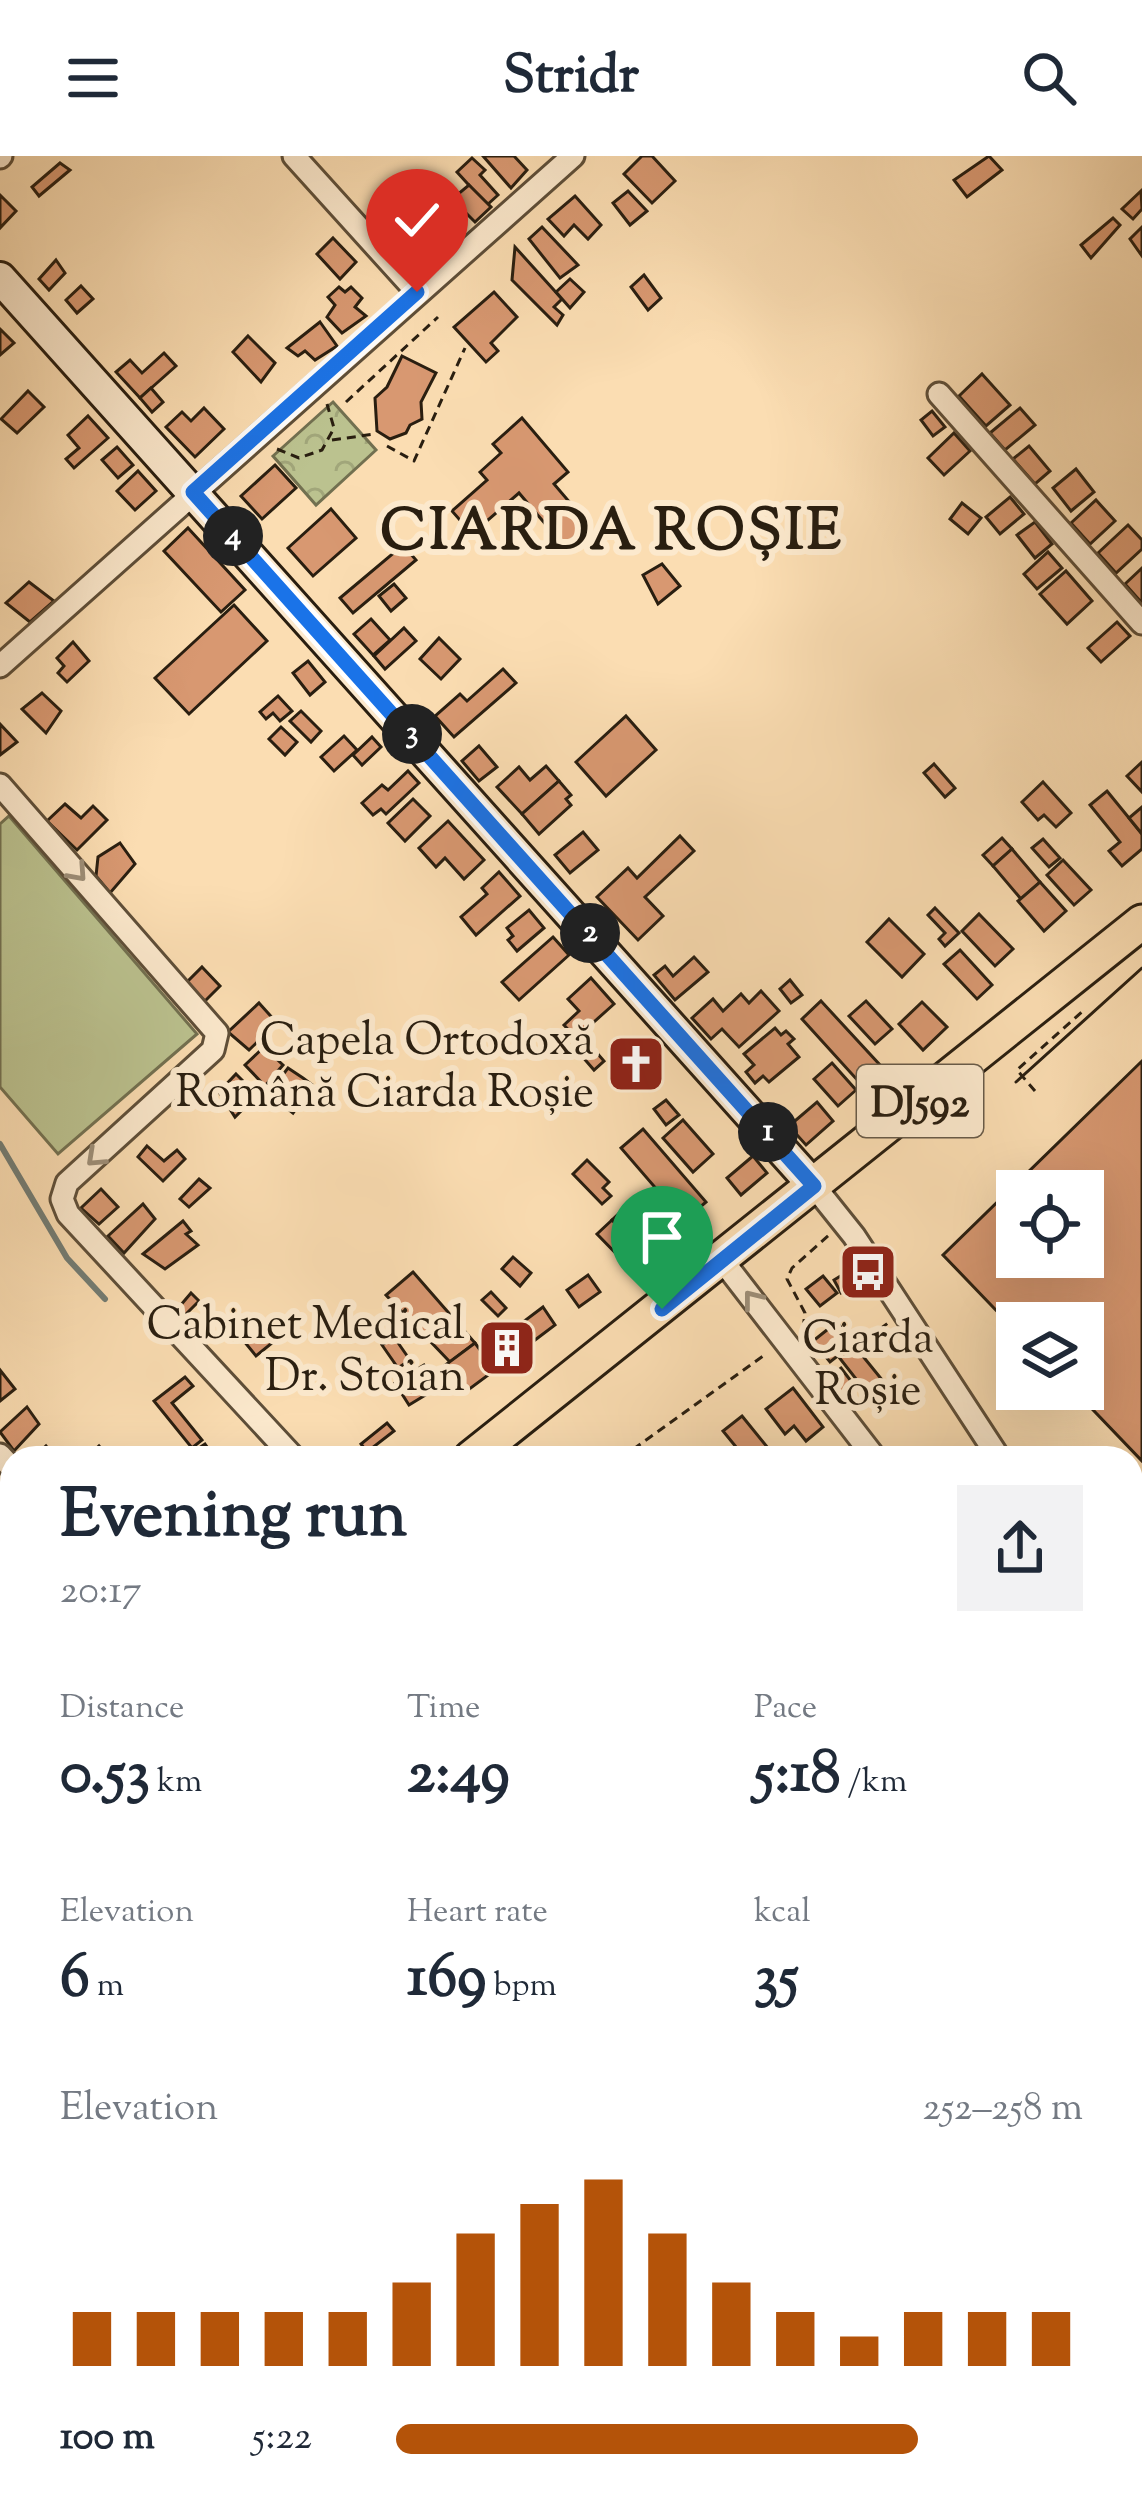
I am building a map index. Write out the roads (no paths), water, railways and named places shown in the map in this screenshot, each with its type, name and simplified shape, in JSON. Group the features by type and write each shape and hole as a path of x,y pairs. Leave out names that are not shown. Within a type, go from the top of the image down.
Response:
{"main road":[{"name":"DJ592","path":"486,1446 1142,922"}],"street":[{"path":"295,156 417,292"},
{"path":"0,666 573,156"},
{"path":"0,278 814,1186 854,1236 991,1446"},
{"path":"939,394 1142,623"},
{"path":"0,785 217,1033 213,1050 67,1183 62,1199 68,1214 283,1446"},
{"path":"722,1260 866,1446"}],"waterway":[{"path":"0,1144 67,1258 105,1299"}],"tram line":[{"path":"1016,1082 1142,968"}],"place":[{"name":"Capela Ortodoxă Română Ciarda Roșie","path":"636,1064"},
{"name":"Ciarda Roșie","path":"868,1272"},
{"name":"Cabinet Medical Dr. Stoian","path":"507,1348"}],"district":[{"name":"CIARDA ROȘIE","path":"612,528"}]}
